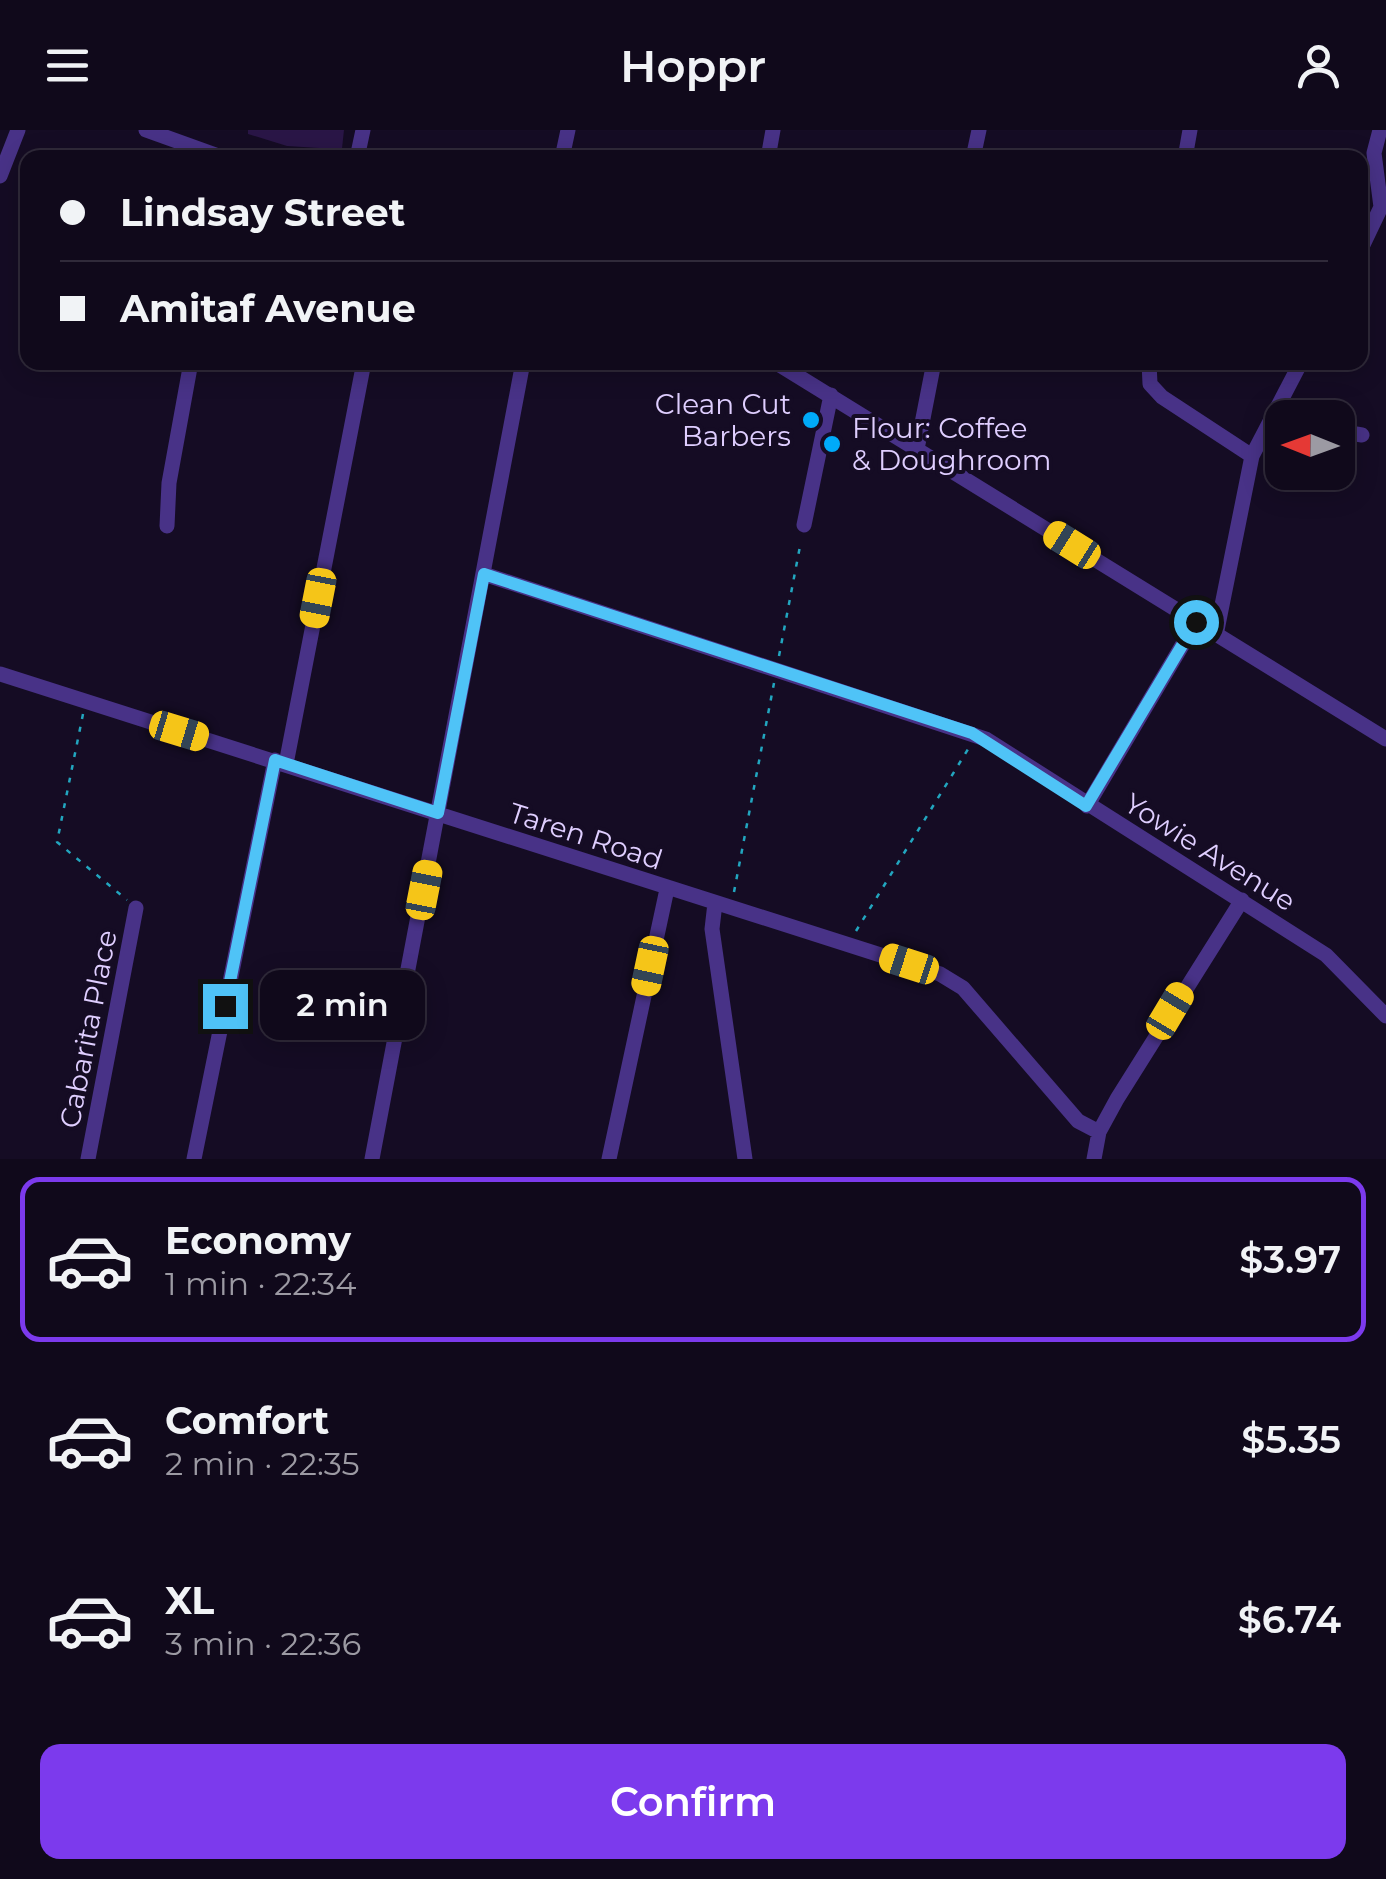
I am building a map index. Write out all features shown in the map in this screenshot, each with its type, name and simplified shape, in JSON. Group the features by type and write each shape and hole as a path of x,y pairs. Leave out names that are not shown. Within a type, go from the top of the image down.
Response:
{"street":[{"path":"0,176 18,130"},
{"path":"149,130 203,150"},
{"path":"1368,235 1381,208 1374,153 1380,130"},
{"path":"167,526 169,483 190,370"},
{"path":"194,1159 362,370"},
{"path":"372,1159 522,370"},
{"path":"789,370 1386,740"},
{"path":"917,449 932,370"},
{"path":"1149,370 1150,384 1162,397 1252,456"},
{"path":"1285,400 1298,370"},
{"path":"804,525 830,395"},
{"path":"1355,434 1362,435"},
{"path":"1216,635 1252,456 1265,437"},
{"name":"Yowie Avenue","path":"484,574 977,735 1326,955 1386,1016"},
{"path":"1086,806 1196,622"},
{"name":"Taren Road","path":"0,674 940,974 964,988 1078,1121 1100,1132"},
{"path":"609,1159 667,888"},
{"path":"1094,1159 1100,1132 1242,900"},
{"path":"723,906 712,929 745,1159"},
{"name":"Cabarita Place","path":"88,1159 136,908"}],"path":[{"path":"723,906 777,669 804,525"},
{"path":"86,702 57,842 136,908"},
{"path":"847,945 977,735"}],"building":[{"path":"248,130 344,130 342,150 287,146 248,134"}],"place":[{"name":"Clean Cut Barbers","path":"811,420"},
{"name":"Flour: Coffee & Doughroom","path":"832,444"}],"route":[{"path":"225,1006 275,760 438,813 484,574 972,733 1001,747 1086,806 1196,622"}]}
